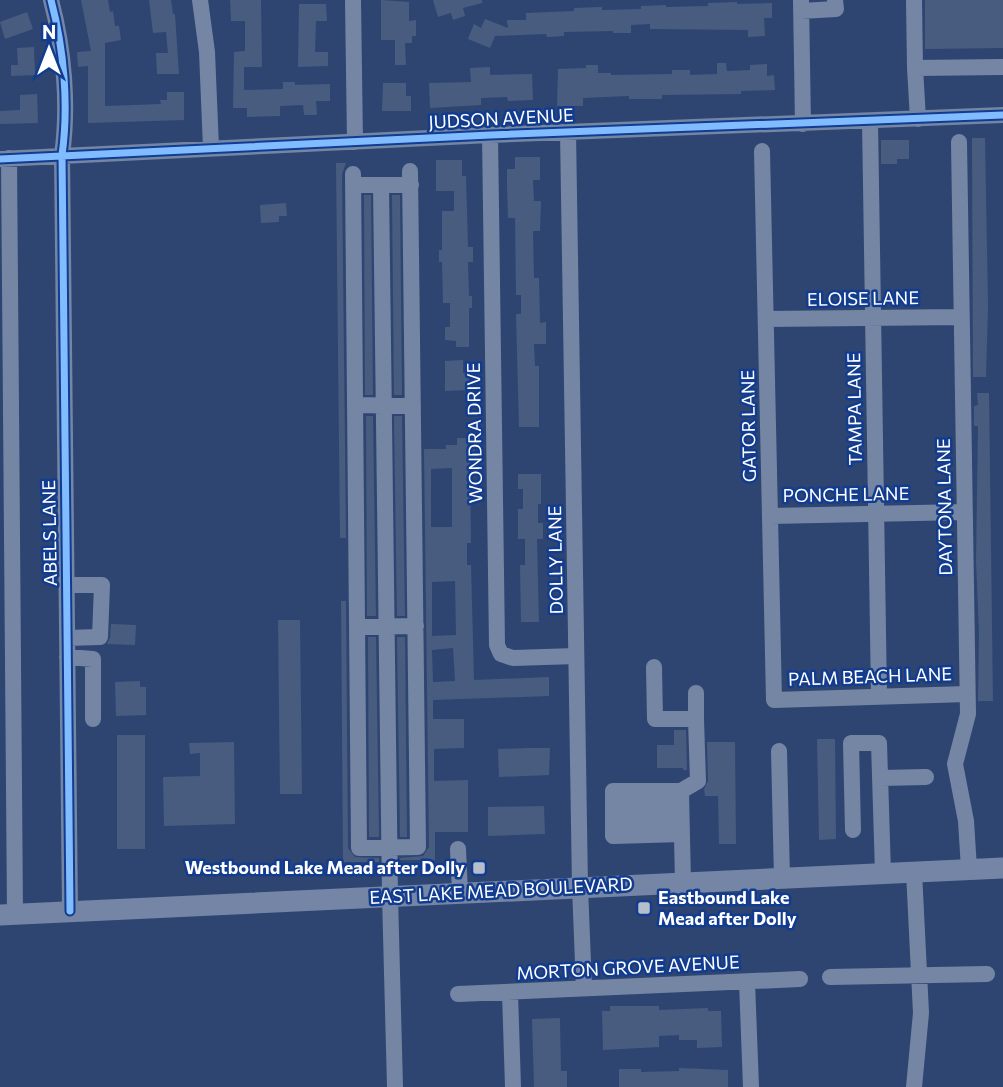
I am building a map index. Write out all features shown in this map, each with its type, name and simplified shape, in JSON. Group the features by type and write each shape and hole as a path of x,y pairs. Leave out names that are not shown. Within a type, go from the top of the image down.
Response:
{"main road":[{"name":"EAST LAKE MEAD BOULEVARD","path":"8,914 1003,868"}],"street":[{"name":"ABELS LANE","path":"51,0 58,28 65,133 62,155 70,911"},
{"path":"201,0 207,52 211,148"},
{"path":"353,0 355,142"},
{"path":"803,124 801,6 836,9 835,0"},
{"path":"914,0 918,119"},
{"path":"915,68 1003,67"},
{"name":"JUDSON AVENUE","path":"5,158 568,132 803,124 870,128 918,119 1003,115"},
{"name":"TAMPA LANE","path":"870,128 879,696"},
{"name":"DOLLY LANE","path":"568,132 580,887 584,988"},
{"name":"WONDRA DRIVE","path":"491,135 497,645 502,654 513,658 576,656"},
{"name":"DAYTONA LANE","path":"959,142 968,715 955,764 966,821 969,869"},
{"name":"GATOR LANE","path":"762,151 774,700"},
{"path":"5,158 8,914"},
{"path":"411,178 418,847 359,848 353,180 381,185 411,178"},
{"path":"381,185 395,1087"},
{"name":"ELOISE LANE","path":"766,319 961,317"},
{"path":"355,405 413,406"},
{"name":"PONCHE LANE","path":"770,516 964,512"},
{"path":"66,585 102,585 100,637 67,638"},
{"path":"357,627 416,626"},
{"path":"67,657 93,659 93,719"},
{"path":"654,667 655,719 696,719"},
{"path":"683,883 681,813 698,781 696,692"},
{"name":"PALM BEACH LANE","path":"774,700 967,694"},
{"path":"853,830 851,743 879,743 883,873"},
{"path":"779,751 782,878"},
{"path":"881,778 926,777"},
{"path":"612,791 681,813 613,814 612,791"},
{"path":"457,849 460,893"},
{"path":"914,872 921,1013 914,1087"},
{"path":"830,977 987,974"},
{"name":"MORTON GROVE AVENUE","path":"458,994 800,979"},
{"path":"747,982 751,1087"},
{"path":"510,993 513,1087"}],"building":[{"path":"81,0 108,0 115,26 119,26 121,40 105,43 105,106 161,104 160,100 167,100 167,92 184,92 184,120 88,123 88,66 78,67 77,52 91,51"},
{"path":"149,0 171,0 175,14 179,74 157,74 156,53 168,53 166,32 153,33"},
{"path":"230,0 261,0 262,67 244,67 244,90 283,89 283,82 295,82 295,85 330,84 330,101 316,101 317,115 304,115 303,105 280,106 280,116 247,117 247,108 233,108 234,52 245,51 245,21 231,21"},
{"path":"381,0 409,2 409,21 416,20 416,36 412,36 412,43 405,43 406,65 395,65 395,40 381,40"},
{"path":"433,0 482,0 482,3 463,8 465,16 453,20 451,13 438,17"},
{"path":"925,0 1003,0 1003,48 925,49"},
{"path":"708,3 772,3 772,18 764,18 765,36 748,37 748,30 650,29 650,24 631,25 631,33 564,32 564,36 547,37 546,34 495,36 490,48 468,39 474,24 481,28 485,19 508,28 507,20 526,20 526,13 574,11 574,8 641,9 641,6 708,6"},
{"path":"299,4 326,4 327,21 316,21 315,52 328,52 328,66 298,67"},
{"path":"27,12 33,29 5,39 0,22"},
{"path":"34,47 35,75 11,76 11,65 18,65 17,48"},
{"path":"717,63 726,63 727,71 750,70 750,65 767,64 767,76 774,75 775,90 741,91 741,94 662,95 662,99 629,99 629,96 583,98 583,106 557,106 558,69 598,65 598,73 611,75 672,74 672,70 690,70 690,75 717,74"},
{"path":"490,67 490,75 532,74 533,100 481,98 481,105 430,108 429,83 471,82 470,68"},
{"path":"383,83 406,83 406,96 411,96 411,111 382,111"},
{"path":"37,94 38,123 0,124 0,111 20,110 20,95"},
{"path":"972,138 985,138 988,307 986,377 973,377"},
{"path":"881,140 909,140 909,159 897,159 897,164 881,164"},
{"path":"515,157 540,157 540,180 533,180 534,201 541,201 540,231 533,231 534,278 539,278 540,323 546,322 546,344 534,344 535,366 539,366 539,427 519,427 516,314 521,314 521,295 516,295 515,218 508,218 507,187 507,169 515,169"},
{"path":"436,160 462,160 462,176 466,176 468,247 473,247 473,262 468,262 469,296 472,296 472,308 469,308 469,347 456,347 456,341 445,340 445,327 450,327 450,303 443,303 439,250 442,250 442,211 454,211 454,191 436,191"},
{"path":"336,163 346,163 342,174 346,538 340,538"},
{"path":"364,195 371,195 373,395 365,395"},
{"path":"392,195 400,195 402,395 394,395"},
{"path":"286,203 287,216 279,216 279,222 261,223 260,205"},
{"path":"463,360 463,373 469,373 469,390 445,391 445,361"},
{"path":"977,393 989,393 993,701 978,701 978,426 974,426"},
{"path":"366,416 373,416 376,616 367,616"},
{"path":"394,416 402,416 405,616 397,616"},
{"path":"457,438 474,438 475,468 470,468 471,543 467,543 467,565 471,565 474,680 549,677 549,696 433,700 433,719 464,719 464,748 434,749 434,781 468,780 468,832 435,832 435,860 400,860 423,856 429,847 424,449 446,449 446,445 457,445","holes":["452,468 452,527 431,527 431,469","455,581 456,635 432,636 432,582","453,648 455,681 433,682 432,650"]},
{"path":"518,474 541,474 538,523 543,523 543,539 537,539 539,622 521,622 520,565 525,565 525,539 518,539 518,509 523,509 523,489 518,489"},
{"path":"341,601 346,601 348,848 355,857 379,858 379,862 343,862"},
{"path":"278,620 300,620 302,794 280,794"},
{"path":"111,624 136,625 135,645 107,644"},
{"path":"368,637 376,637 379,837 369,837"},
{"path":"397,637 405,637 407,837 400,837"},
{"path":"140,681 140,687 146,687 146,715 116,716 115,682"},
{"path":"674,730 686,730 687,770 657,768 657,745 674,745"},
{"path":"117,735 145,735 145,849 117,849"},
{"path":"817,739 835,739 836,839 819,840"},
{"path":"234,742 235,824 164,826 163,777 200,776 200,753 190,754 189,743"},
{"path":"707,742 735,742 736,844 719,844 718,796 705,796 704,789 708,781"},
{"path":"550,748 549,775 499,777 498,749"},
{"path":"544,806 545,834 488,836 488,807"},
{"path":"610,1006 659,1006 659,1010 708,1008 708,1011 721,1011 722,1047 697,1048 697,1040 679,1040 679,1035 659,1036 659,1047 603,1050 602,1011 610,1011"},
{"path":"560,1018 561,1071 567,1071 567,1087 534,1087 532,1019"},
{"path":"679,1068 728,1070 728,1087 619,1087 619,1069 641,1069 641,1072 679,1071"}],"cycle path":[{"path":"51,0 62,57 65,97 62,155 70,911"},
{"path":"0,159 490,135 1003,115"}],"place":[{"name":"Westbound Lake Mead after Dolly","path":"479,868"},
{"name":"Eastbound Lake Mead after Dolly","path":"644,908"}]}
